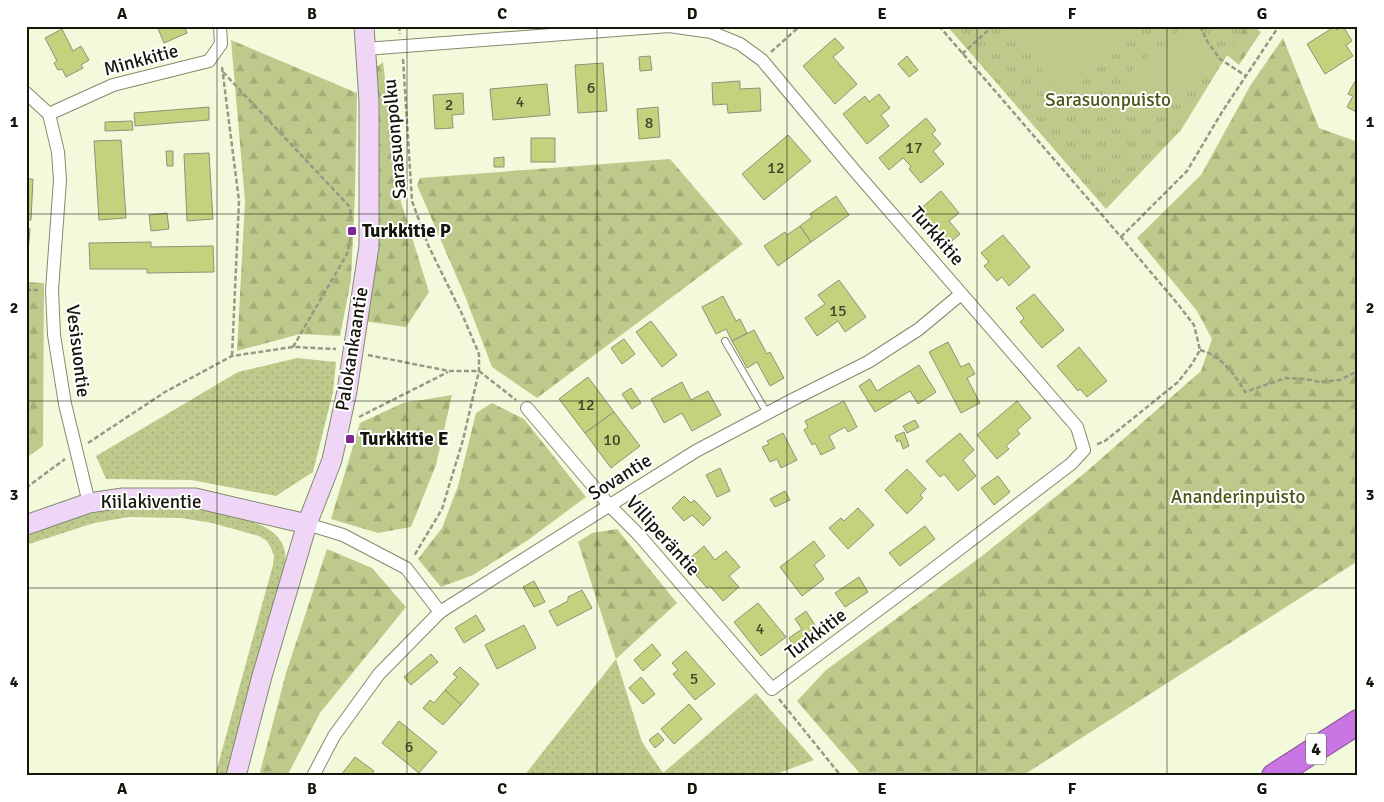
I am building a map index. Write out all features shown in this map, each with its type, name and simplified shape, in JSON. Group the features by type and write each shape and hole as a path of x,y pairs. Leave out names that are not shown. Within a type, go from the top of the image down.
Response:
{"highway":[{"name":"4","path":"1274,776 1358,722"}],"main road":[{"name":"Palokankaantie","path":"236,776 262,676 307,524 332,460 347,391 369,246 369,102 364,26"},
{"name":"Kiilakiventie","path":"26,525 89,503 123,498 194,498 307,524"}],"street":[{"path":"220,26 221,44"},
{"name":"Turkkitie","path":"365,49 669,26 711,32 740,44 762,60 1077,427 1084,450 1071,464 772,689"},
{"name":"Minkkitie","path":"49,114 113,85 209,61 221,44"},
{"path":"26,93 49,114"},
{"name":"Vesisuontie","path":"49,114 58,152 60,180 52,290 54,335 65,404 89,503"},
{"name":"Sovantie","path":"440,612 696,451 868,362 919,329 961,294"},
{"name":"Villiperäntie","path":"527,408 610,506 639,535 772,689"},
{"path":"307,524 343,535 406,568 440,612 378,674 334,736 313,776"}],"lane":[{"path":"724,341 767,413"}],"path":[{"path":"762,60 800,26"},
{"path":"940,26 1194,325 1200,350 1178,382 1105,441 1084,450"},
{"path":"962,54 992,26"},
{"path":"1200,26 1207,41 1220,59 1246,76"},
{"path":"1121,237 1187,171 1222,112 1279,26"},
{"path":"221,44 238,201 232,356"},
{"name":"Sarasuonpolku","path":"402,47 412,200 428,245 462,314 479,354 478,371 463,440 442,509 406,568"},
{"path":"223,72 350,207 351,223"},
{"path":"292,347 347,254 352,232"},
{"path":"26,488 165,392 232,356 292,347 336,349"},
{"path":"1200,350 1211,353 1238,378 1245,392 1286,378 1319,382 1340,380 1358,372"},
{"path":"364,354 449,371 478,371 527,408"},
{"path":"356,424 359,416 449,371"},
{"path":"772,689 840,776"}],"green space":[{"name":"Sarasuonpuisto","path":"947,26 1245,26 1181,130 1106,209"},
{"path":"1007,26 1146,26 1065,97"},
{"path":"1185,26 1188,26 1214,58 1159,104 1131,71"},
{"path":"1210,26 1253,26 1261,32 1239,65 1222,51"},
{"name":"Ananderinpuisto","path":"1283,38 1319,128 1358,142 1358,561 1022,776 862,776 797,701 826,670 982,556 1086,472 1201,371 1212,339 1197,311 1137,238 1201,175 1250,86"},
{"path":"231,40 357,93 351,280 340,336 300,334 237,351 245,201"},
{"path":"383,62 401,202 429,292 406,327 363,321 375,68"},
{"path":"670,159 743,244 537,398 492,367 465,296 417,185 420,178"},
{"path":"26,282 44,283 43,446 26,458"},
{"path":"297,358 336,362 333,392 313,472 276,496 191,480 106,479 96,456 238,372"},
{"path":"452,395 436,465 411,527 378,533 331,519 360,423 403,403"},
{"path":"492,403 524,419 586,497 528,540 473,575 441,587 418,559 442,528 458,486 476,413"},
{"path":"164,506 192,508 243,518 271,531 280,540 285,550 286,569 228,776 215,776 273,565 274,556 267,541 259,536 212,523 181,518 129,517 94,523 26,545 26,535 76,517 111,510"},
{"path":"617,529 677,603 616,659 578,542 592,533"},
{"path":"327,549 372,568 406,607 320,713 287,776 259,776 286,673"},
{"path":"616,659 642,742 663,773 756,693 814,760 771,776 524,776"}],"building":[{"path":"157,26 184,26 187,33 164,43"},
{"path":"1343,26 1352,41 1346,45 1353,56 1325,74 1307,44 1334,27 1337,30"},
{"path":"62,29 73,51 81,46 89,60 81,65 83,68 66,77 62,69 58,70 54,63 57,61 45,38"},
{"path":"835,38 844,48 833,57 857,84 835,104 803,66"},
{"path":"650,56 652,70 640,71 639,57"},
{"path":"907,56 918,70 909,77 898,64"},
{"path":"603,63 607,111 578,113 575,65"},
{"path":"1358,76 1358,113 1347,107 1353,96 1348,94"},
{"path":"740,81 740,89 760,88 761,111 728,113 727,104 713,105 712,83"},
{"path":"547,84 550,115 493,120 490,89"},
{"path":"463,93 464,114 452,115 453,128 435,129 433,95"},
{"path":"879,94 890,108 881,115 889,126 867,144 843,114 865,96 869,102"},
{"path":"209,107 209,120 135,126 134,113"},
{"path":"658,107 660,137 639,139 637,109"},
{"path":"926,118 936,130 932,134 941,144 933,151 944,164 921,183 909,169 911,166 903,158 889,170 879,158"},
{"path":"132,121 133,130 105,131 105,122"},
{"path":"788,135 811,161 764,200 742,174"},
{"path":"531,138 555,138 555,162 531,162"},
{"path":"121,140 126,218 99,220 94,141"},
{"path":"166,151 173,151 173,166 167,166"},
{"path":"209,153 213,219 187,221 184,154"},
{"path":"504,157 504,167 494,167 494,158"},
{"path":"26,179 33,179 31,220 26,220"},
{"path":"941,191 959,213 949,221 960,234 947,245 918,211"},
{"path":"836,196 849,215 811,242 800,226 812,217 810,214"},
{"path":"167,213 169,229 151,231 149,215"},
{"path":"800,226 811,242 778,266 764,246 785,232 787,235"},
{"path":"26,228 30,229 28,253 26,253"},
{"path":"1003,235 1030,267 1009,286 1002,277 997,281 984,266 989,262 981,253"},
{"path":"151,242 151,247 213,246 214,272 147,273 147,269 90,269 89,243"},
{"path":"839,280 866,317 845,332 838,321 817,336 805,318 825,304 818,295"},
{"path":"1034,294 1064,330 1042,348 1020,322 1024,318 1016,308"},
{"path":"723,296 736,321 740,319 747,333 732,341 726,329 716,334 702,307"},
{"path":"651,321 677,355 662,367 636,332"},
{"path":"754,330 767,354 770,352 784,378 770,386 757,362 747,368 732,341"},
{"path":"624,339 635,354 622,364 611,348"},
{"path":"948,342 961,367 969,363 975,374 967,378 980,403 961,413 929,352"},
{"path":"1079,347 1107,381 1087,397 1080,389 1078,391 1057,366"},
{"path":"919,365 936,392 918,404 910,391 875,412 859,386 870,379 877,391"},
{"path":"588,377 614,412 585,433 559,399"},
{"path":"682,382 691,400 708,391 721,415 692,431 682,413 664,423 651,399"},
{"path":"631,388 641,403 632,409 622,394"},
{"path":"844,401 857,427 848,432 845,427 829,436 835,448 821,455 815,443 812,445 804,430 808,427 805,421"},
{"path":"1017,401 1031,418 1017,430 1020,434 1006,446 1009,449 997,459 977,435"},
{"path":"614,412 640,446 611,468 585,433"},
{"path":"915,420 919,427 907,433 903,426"},
{"path":"904,432 909,446 903,449 900,440 897,442 895,436"},
{"path":"783,433 797,460 781,468 777,459 770,462 762,447 769,444 767,441"},
{"path":"960,433 974,450 963,460 976,476 958,491 944,474 940,477 926,461"},
{"path":"720,468 730,491 717,497 706,475"},
{"path":"907,469 926,489 920,495 923,498 907,514 885,490"},
{"path":"998,476 1010,492 994,505 981,488"},
{"path":"785,491 790,500 775,507 770,499"},
{"path":"684,496 691,503 694,500 711,518 703,526 692,515 684,521 672,508"},
{"path":"858,508 874,525 848,549 829,528 841,518 844,521"},
{"path":"925,526 935,539 900,566 889,553"},
{"path":"814,541 825,556 814,565 824,579 802,596 780,567"},
{"path":"704,546 715,560 726,551 740,567 729,576 739,587 723,601 710,586 707,588 696,575 699,572 689,559"},
{"path":"859,577 868,592 845,607 835,593"},
{"path":"534,581 545,602 534,607 523,587"},
{"path":"582,590 592,608 557,626 549,611 568,601 568,597"},
{"path":"758,603 786,637 761,656 734,622"},
{"path":"806,611 820,633 796,649 789,638 802,629 795,619"},
{"path":"476,615 485,630 464,643 455,628"},
{"path":"524,625 536,648 497,669 485,645"},
{"path":"652,644 661,655 643,671 634,660"},
{"path":"686,651 715,684 695,700 673,674 678,670 672,663"},
{"path":"431,654 438,662 411,685 404,677"},
{"path":"460,667 479,684 461,705 445,690 457,677 453,674"},
{"path":"641,677 655,694 643,704 629,688"},
{"path":"445,690 461,705 443,725 423,708 430,700 434,703"},
{"path":"689,704 702,719 674,744 661,729"},
{"path":"399,721 437,752 419,773 382,743"},
{"path":"658,733 664,740 655,748 649,740"},
{"path":"355,757 374,771 370,776 341,775"}],"place":[{"name":"Turkkitie P","path":"352,231"},
{"name":"Turkkitie E","path":"350,439"}]}
